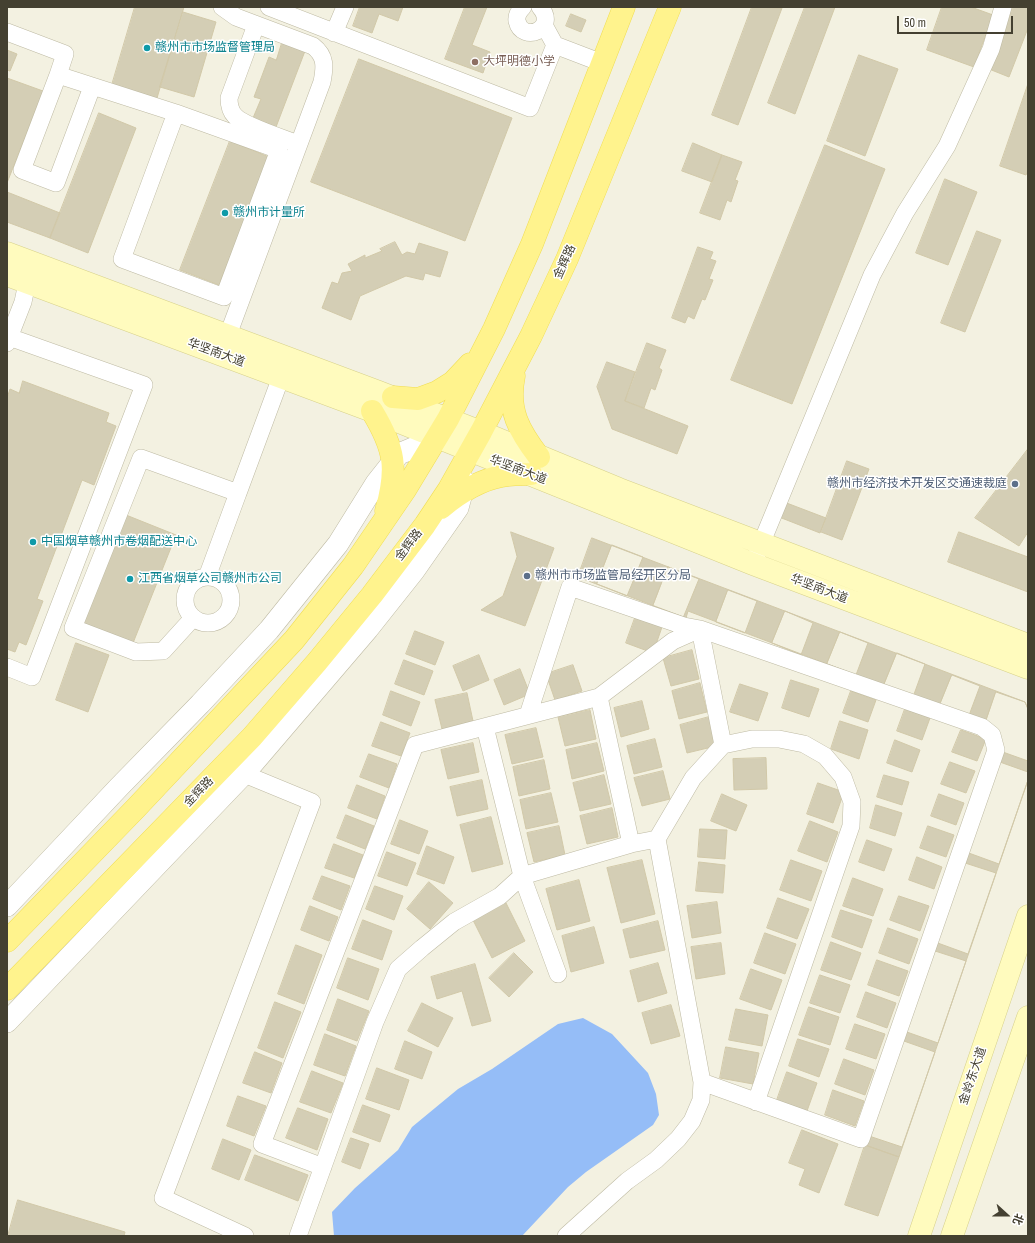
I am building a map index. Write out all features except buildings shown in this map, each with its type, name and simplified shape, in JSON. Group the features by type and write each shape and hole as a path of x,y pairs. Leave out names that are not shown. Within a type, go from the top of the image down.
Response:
{"main road":[{"path":"7,941 136,808 294,640 353,566 405,490 448,419 494,330 532,244 624,7"},
{"name":"金辉路","path":"7,989 252,737 362,608 425,524 449,489 471,452 568,259 670,7"},
{"name":"华坚南大道","path":"7,253 393,397 481,432 535,466 753,564 1028,668"},
{"name":"华坚南大道","path":"7,275 372,411 471,452 535,466 619,490 1028,645"},
{"path":"393,397 418,399 436,392 453,382 486,345"},
{"path":"425,524 449,502 463,492 482,483 535,466 528,442 520,428 512,407 511,390 518,361"},
{"path":"372,411 383,429 389,443 393,462 393,478 383,522"},
{"name":"金岭东大道","path":"919,1236 1028,916"},
{"path":"952,1236 1028,1017"}],"street":[{"path":"222,7 236,17 313,46 318,50 322,57 324,70 322,82 228,335"},
{"path":"268,7 530,108 555,44"},
{"path":"334,32 345,7"},
{"path":"523,7 517,16 517,22 520,28 530,33 541,30 546,20 540,7"},
{"path":"753,564 872,275 905,213 947,146 991,49 1003,7"},
{"path":"256,25 229,98 230,109 242,122 298,144"},
{"path":"544,25 555,44 602,63"},
{"path":"7,32 65,54 22,170 56,183 92,86"},
{"path":"58,75 176,113 279,150 224,297 122,259 176,113"},
{"path":"7,667 32,677 144,385 8,340 23,302 27,283"},
{"path":"207,577 281,377"},
{"path":"7,906 269,630 338,544 376,483 399,454 437,438"},
{"path":"7,1022 244,774 368,629 414,571 458,508 463,492 471,452"},
{"path":"193,618 163,651 136,652 73,628 141,458 238,493"},
{"path":"207,577 221,581 230,593 230,608 226,615 209,624 202,623 193,618 186,610 185,595 188,588 199,578 207,577"},
{"path":"528,715 570,587 684,626 700,629 982,727 992,735 996,750 861,1139 702,1082"},
{"path":"323,1167 262,1144 415,745 599,697 673,642 700,629"},
{"path":"700,629 723,745"},
{"path":"599,697 630,844"},
{"path":"484,727 522,876 558,974"},
{"path":"566,1236 627,1181 656,1160 678,1139 692,1121 701,1100 702,1082 657,838 693,778 723,745 752,739 779,739 804,744 825,756 843,777 852,802 851,826 756,1102"},
{"path":"244,774 312,802 163,1198 245,1236"},
{"path":"298,1236 375,1022 398,969 454,922 500,896 522,876 630,844 657,838"}],"water":[{"path":"583,1018 612,1034 648,1073 656,1094 659,1115 653,1125 586,1172 568,1187 522,1236 334,1236 332,1212 355,1188 398,1150 412,1127 458,1089 492,1069 558,1024"}],"place":[{"name":"赣州市市场监督管理局","path":"147,48"},
{"name":"大坪明德小学","path":"475,62"},
{"name":"赣州市计量所","path":"225,213"},
{"name":"赣州市经济技术开发区交通速裁庭","path":"1015,484"},
{"name":"中国烟草赣州市卷烟配送中心","path":"33,542"},
{"name":"赣州市市场监管局经开区分局","path":"527,576"},
{"name":"江西省烟草公司赣州市公司","path":"130,579"}]}
